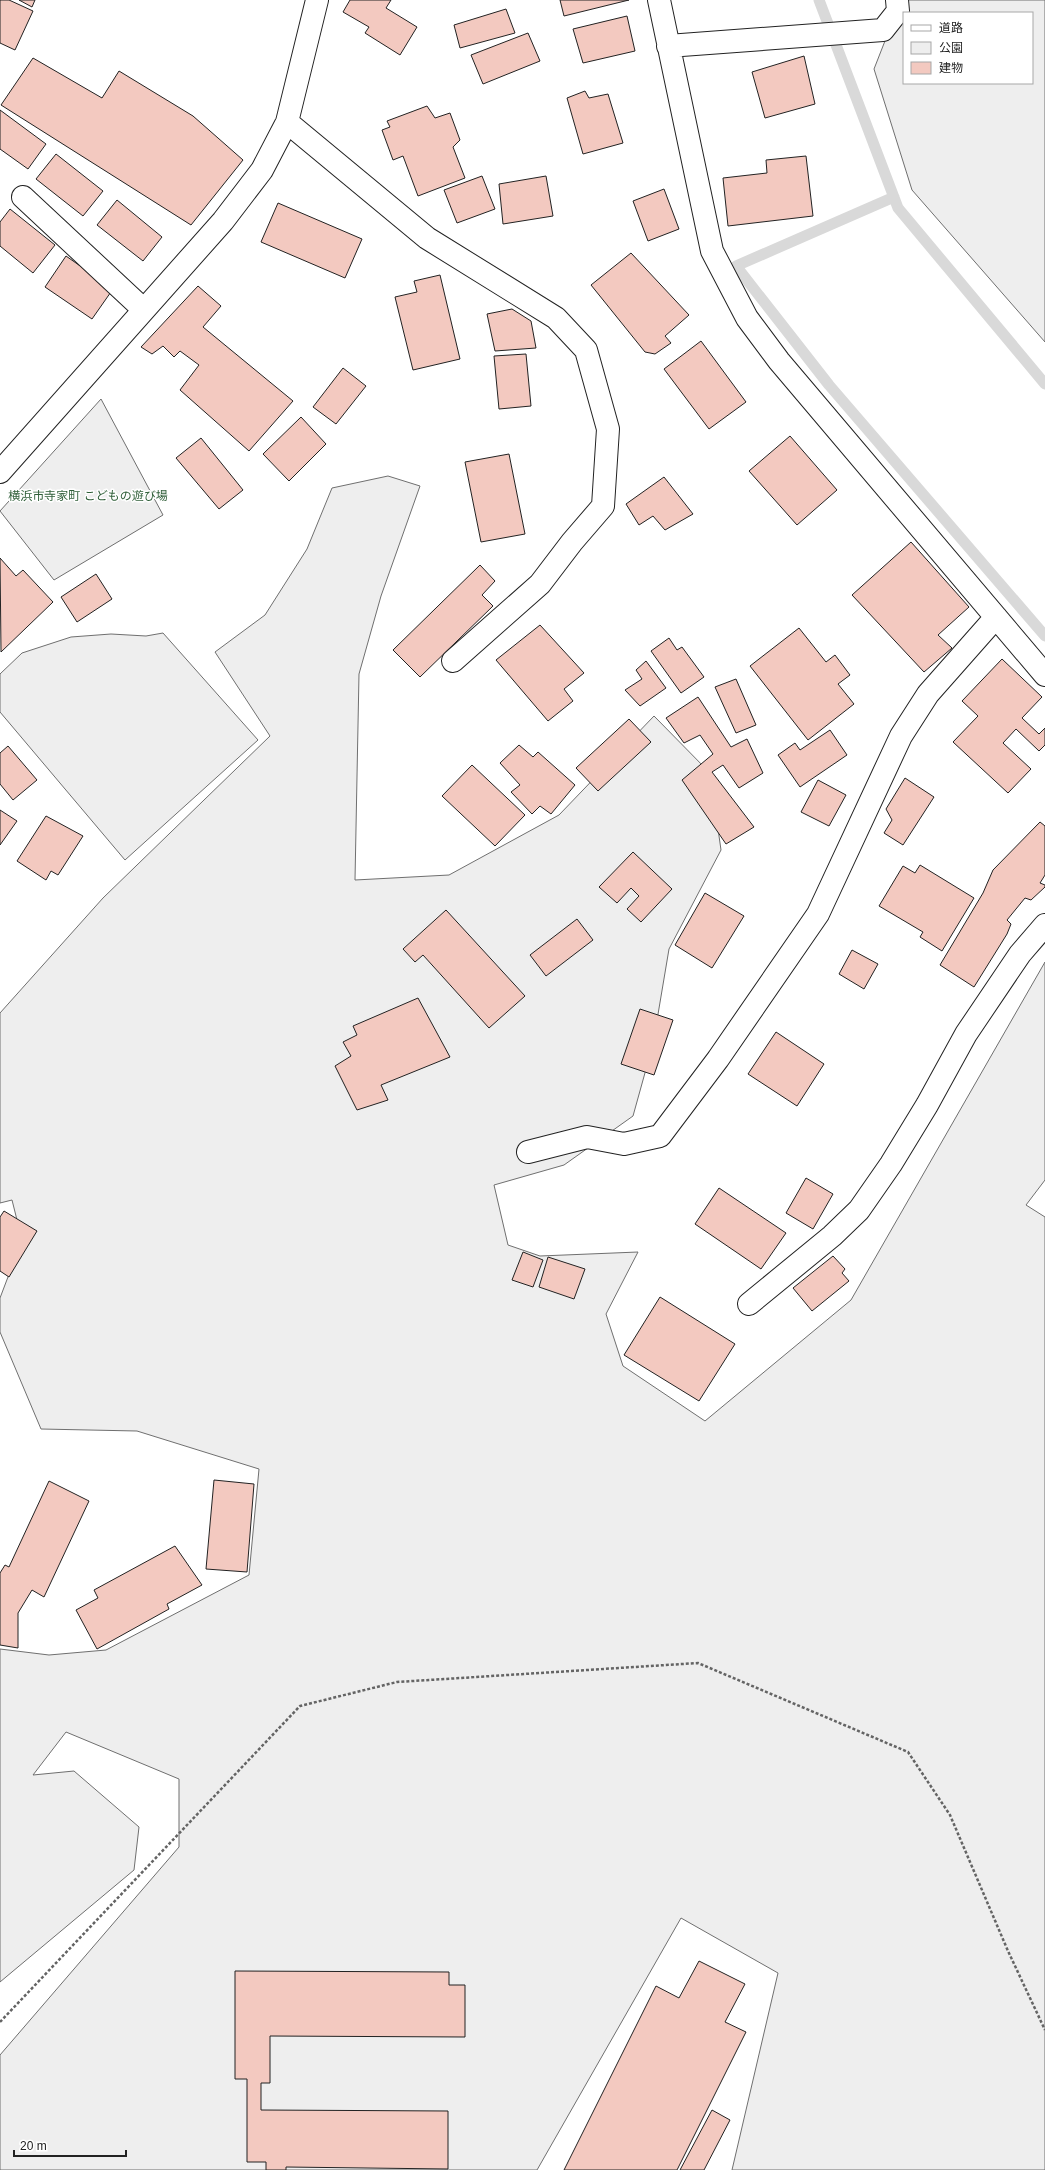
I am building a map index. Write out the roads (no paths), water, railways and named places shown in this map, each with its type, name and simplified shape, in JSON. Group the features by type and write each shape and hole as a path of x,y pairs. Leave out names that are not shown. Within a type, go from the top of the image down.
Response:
{"street":[{"path":"0,472 143,309 223,221 262,170 287,122 317,0"},
{"path":"659,0 712,251 746,318 779,361 1045,675"},
{"path":"668,46 883,30 898,10 897,0"},
{"path":"287,122 427,238 556,318 586,350 608,430 603,506 572,542 540,584 453,661"},
{"path":"23,197 143,309"},
{"path":"528,1152 587,1137 624,1144 660,1136 718,1059 818,914 901,736 928,694 996,617"},
{"path":"750,1304 832,1236 859,1210 903,1144 966,1034 1020,954 1045,925"}],"waterway":[{"path":"819,0 898,208 1045,384"},
{"path":"894,197 736,266 829,385 1045,636"}],"park label":[{"name":"横浜市寺家町 こどもの遊び場","path":"88,496"}]}
